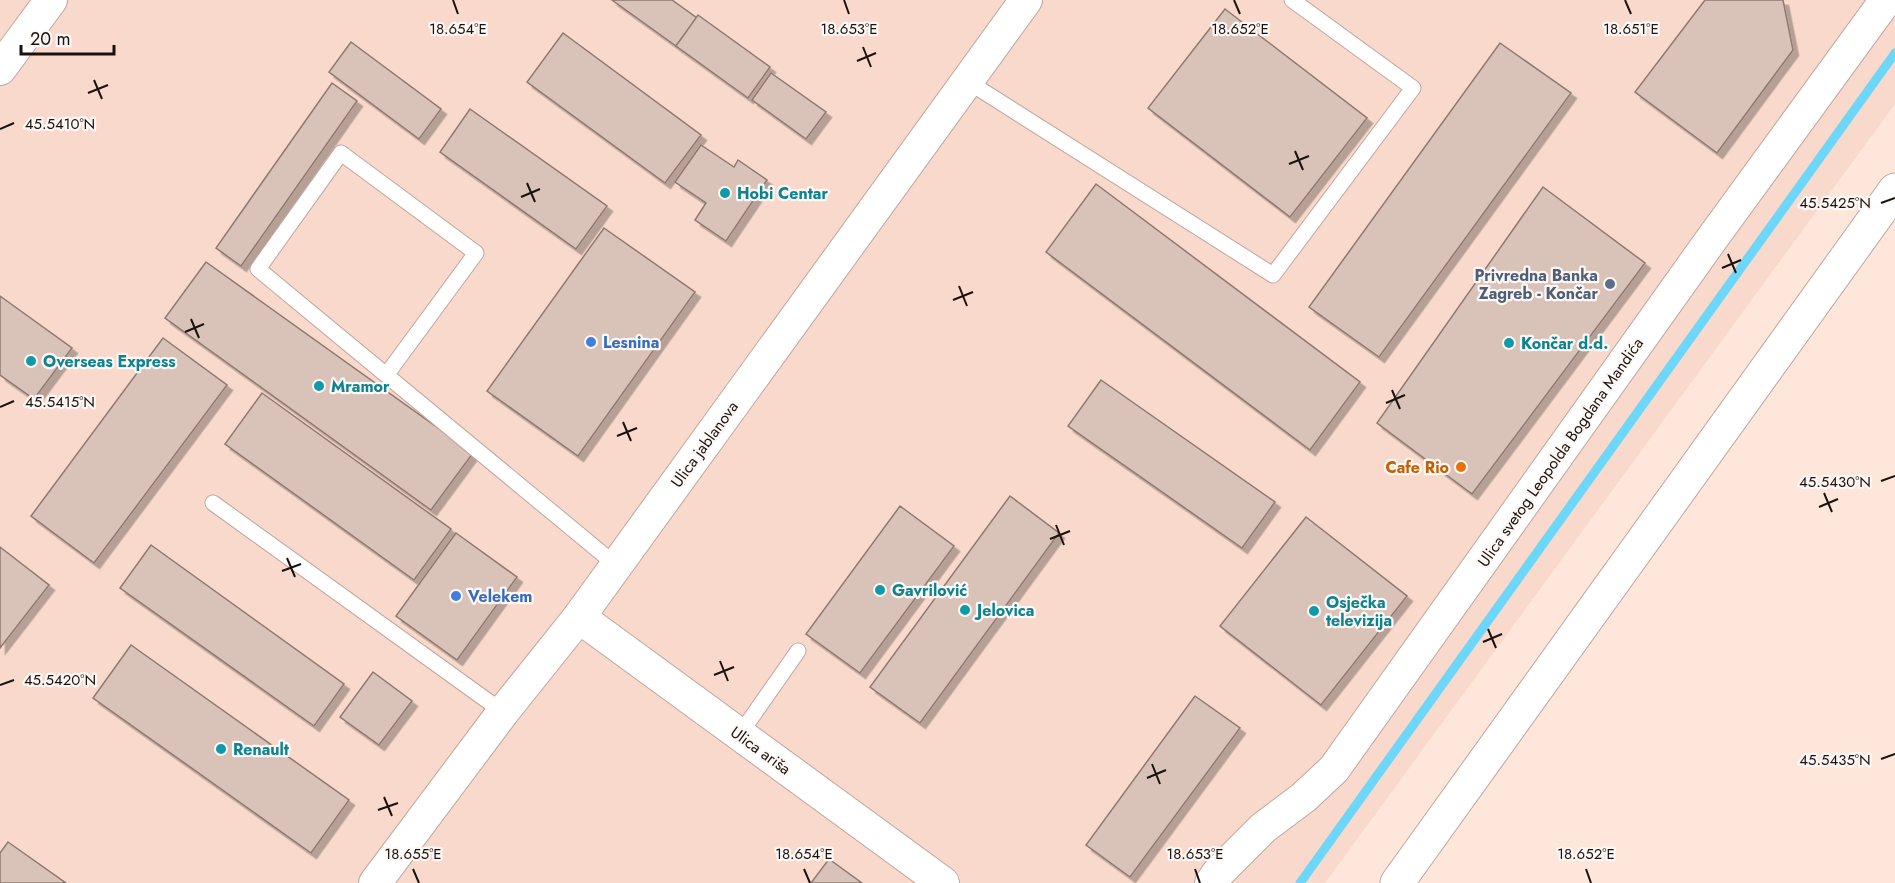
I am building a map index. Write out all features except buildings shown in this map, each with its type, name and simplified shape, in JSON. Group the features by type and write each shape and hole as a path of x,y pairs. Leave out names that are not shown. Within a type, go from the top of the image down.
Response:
{"main road":[{"path":"1397,883 1895,190"}],"street":[{"path":"0,69 51,0"},
{"name":"Ulica jablanova","path":"375,883 503,712 579,617 1026,0"},
{"name":"Ulica svetog Leopolda Bogdana Mandića","path":"1211,883 1263,828 1303,798 1334,769 1711,240 1886,0"},
{"name":"Ulica ariša","path":"579,617 943,883"}],"lane":[{"path":"967,81 1274,275 1413,88 1292,0"},
{"path":"387,374 476,253 341,153 258,268 616,565"},
{"path":"213,503 503,712"},
{"path":"740,734 798,651"}],"shaded area":[{"path":"0,0 1895,0 1895,104 1325,883 0,883"}],"waterway":[{"path":"1300,883 1895,53"}],"place":[{"name":"Hobi Centar","path":"725,193"},
{"name":"Privredna Banka Zagreb - Končar","path":"1610,284"},
{"name":"Lesnina","path":"591,342"},
{"name":"Končar d.d.","path":"1509,343"},
{"name":"Overseas Express","path":"31,361"},
{"name":"Mramor","path":"319,386"},
{"name":"Cafe Rio","path":"1461,467"},
{"name":"Gavrilović","path":"880,590"},
{"name":"Velekem","path":"456,596"},
{"name":"Jelovica","path":"965,610"},
{"name":"Osječka televizija","path":"1314,611"},
{"name":"Renault","path":"221,749"}]}
